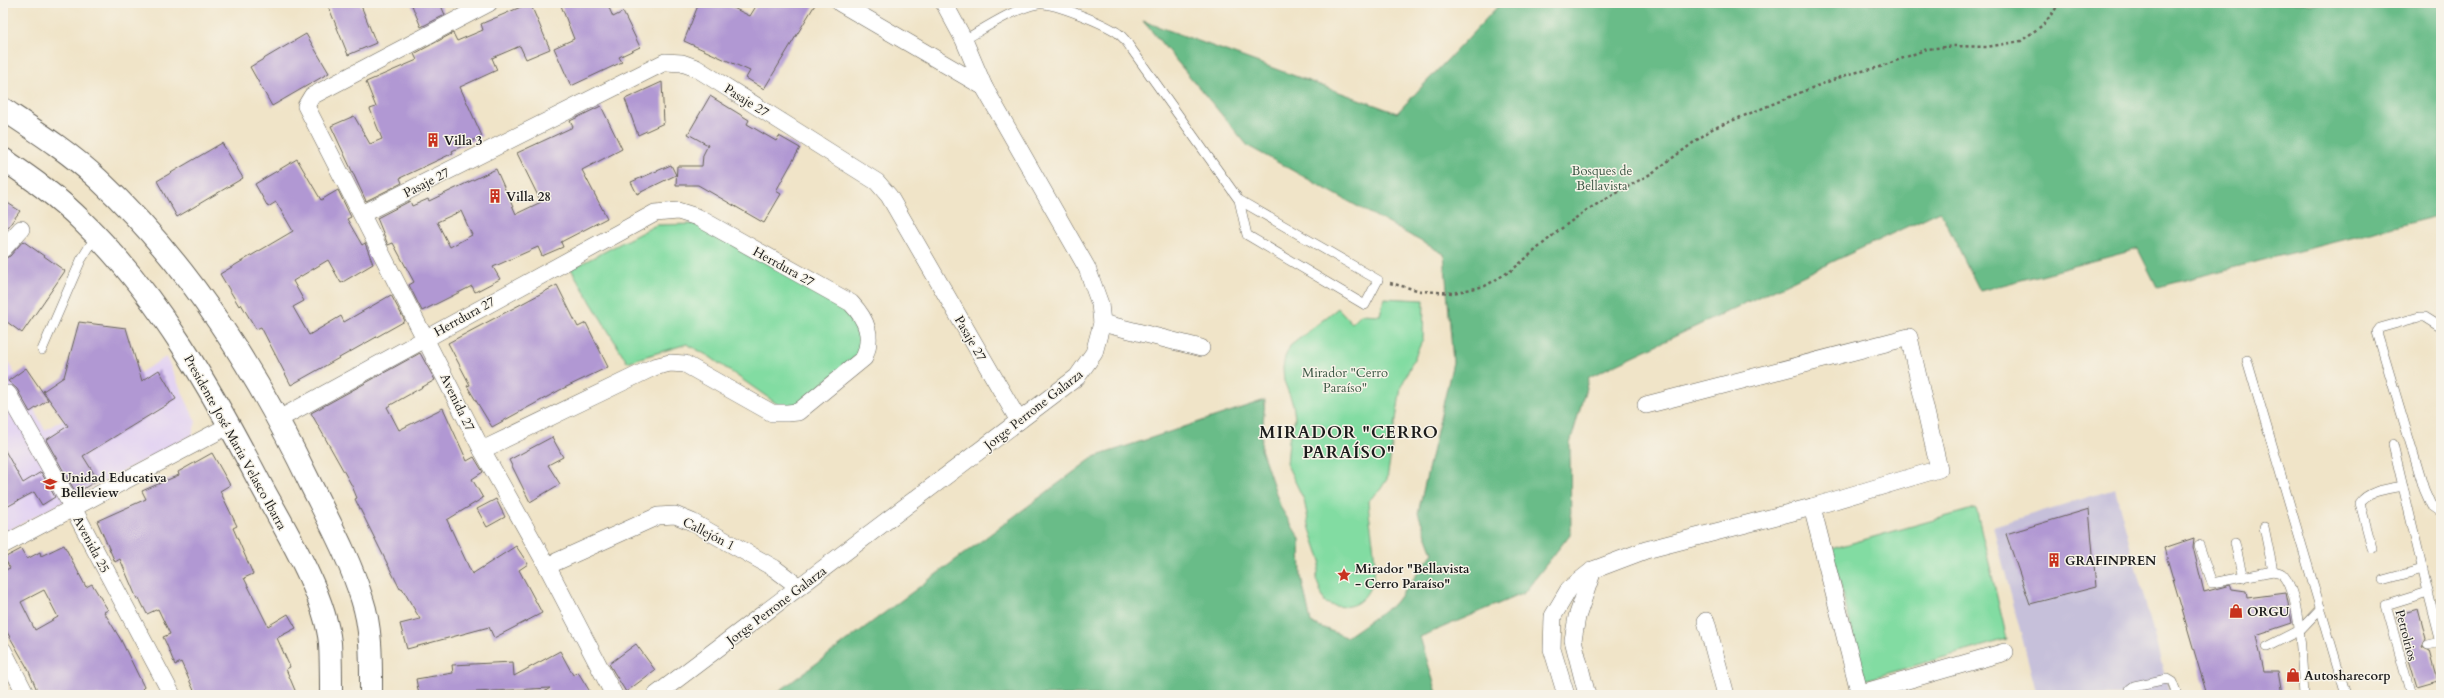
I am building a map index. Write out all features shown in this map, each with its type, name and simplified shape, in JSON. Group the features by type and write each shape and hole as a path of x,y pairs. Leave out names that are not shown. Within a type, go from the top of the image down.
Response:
{"main road":[{"path":"3,109 56,144 98,179 168,253 231,339 279,419 337,537 362,600 369,639 371,695"},
{"name":"Presidente José Maria Velasco Ibarra","path":"3,159 60,201 96,236 148,296 166,321 230,425 321,604 330,642 331,695"}],"street":[{"name":"Avenida 27","path":"490,3 312,96 306,106 426,337 482,450 547,566 614,695"},
{"path":"840,3 984,87"},
{"name":"Jorge Perrone Galarza","path":"656,695 1077,377 1087,366 1100,339 1102,324 1100,304 1087,268 984,87 964,40 944,3"},
{"name":"Pasaje 27","path":"362,214 665,62 682,63 696,68 877,182 889,196 1019,421"},
{"name":"Herrdura 27","path":"279,419 627,226 654,213 678,211 697,217 851,303 862,315 868,327 869,347 864,358 798,412 772,413 685,364 670,363 654,367 482,450"},
{"path":"3,249 21,228"},
{"path":"1102,324 1201,348"},
{"path":"1566,695 1552,649 1554,616 1569,589 1593,570 1646,550 1812,507 1939,469 1909,337 1646,405"},
{"name":"Avenida 25","path":"8,394 73,508 172,695"},
{"path":"3,545 230,425"},
{"path":"1812,507 1858,695 2005,652"},
{"name":"Callejón 1","path":"547,566 658,516 675,516 692,522 774,568 799,587"},
{"path":"1587,695 1573,640 1577,617 1593,570"},
{"path":"1706,621 1726,695"},
{"path":"3,650 26,695"}],"lane":[{"path":"964,40 991,24 1040,4 1051,5 1108,28 1119,34 1130,47 1238,200 1247,235 1365,305 1378,280 1238,200"},
{"path":"42,350 81,260 96,236"},
{"path":"2441,327 2425,317 2420,317 2380,328 2377,332 2424,489 2431,505 2434,508 2441,509"},
{"path":"2247,360 2346,695"},
{"path":"2393,444 2441,642 2428,645"},
{"path":"2372,548 2360,503 2370,494 2403,486"},
{"path":"2264,527 2273,571"},
{"path":"2235,543 2243,578"},
{"path":"2199,545 2212,583 2273,571 2281,573 2287,580 2300,630 2304,695"},
{"path":"2383,580 2423,569"},
{"name":"Petrolrios","path":"2410,695 2402,651 2386,605 2428,592"},
{"path":"2267,647 2300,630 2321,608"},
{"path":"2131,695 2130,688 2134,686 2167,679 2172,682 2177,695"}],"path":[{"path":"1378,280 1421,291 1453,293 1485,286 1512,270 1558,231 1585,211 1652,173 1712,129 1814,87 1849,74 1880,67 1927,49 1954,46 1987,48 2021,40 2044,24 2060,3"}],"shaded area":[{"name":"Unidad Educativa Belleview","path":"3,356 7,359 45,430 166,357 196,422 192,435 3,533"},
{"path":"2115,489 2170,695 2037,695 1993,526"}],"green space":[{"name":"Bosques de Bellavista","path":"1501,3 2441,3 2441,215 2157,287 2138,249 1980,291 1940,211 1589,377 1570,444 1571,533 1524,593 1420,637 1437,693 1434,695 774,695 1094,457 1265,400 1261,449 1281,508 1300,539 1301,576 1311,623 1346,637 1394,604 1433,553 1418,513 1453,362 1444,254 1248,146 1143,21 1397,113"},
{"path":"695,224 846,304 862,329 859,354 797,405 780,406 710,357 687,344 627,362 571,269 656,225"},
{"name":"Mirador \"Cerro Paraíso\"","path":"1384,298 1424,300 1423,339 1401,387 1387,479 1380,490 1368,501 1375,567 1371,584 1363,598 1357,603 1343,607 1334,606 1325,603 1316,579 1321,561 1310,529 1304,500 1287,465 1289,440 1295,418 1293,404 1284,381 1283,368 1285,357 1290,346 1338,308 1352,323 1361,314 1380,315"},
{"path":"1976,508 2007,639 1865,680 1831,549"}],"building":[{"path":"327,3 360,3 376,43 348,55"},
{"path":"411,3 440,3 445,15 421,27"},
{"path":"530,3 550,49 526,59 520,46 492,58 497,70 460,87 482,136 452,151 453,153 400,178 402,183 366,201 331,126 354,116 370,144 382,139 370,109 376,107 366,82 417,60 414,54 453,33 457,41 483,30 481,24"},
{"path":"560,3 607,3 613,17 623,12 640,47 619,57 622,62 571,86 554,48 574,39"},
{"path":"699,3 723,3 750,16 758,3 816,3 764,89 746,78 750,71 684,41"},
{"path":"306,34 329,73 272,106 250,67"},
{"path":"662,82 664,123 638,135 625,99"},
{"path":"710,96 749,120 747,124 776,141 779,136 800,148 776,191 781,194 764,223 698,185 676,185 677,166 702,166 703,155 708,145 688,134"},
{"path":"601,106 622,149 582,170 607,218 561,242 563,247 542,256 538,247 493,267 500,279 475,292 472,286 422,311 409,285 414,282 393,243 388,245 377,218 410,201 412,206 428,199 429,201 496,169 516,214 541,202 517,153 573,127 570,121","holes":["461,211 472,235 450,247 437,222"]},
{"path":"222,143 243,178 177,217 157,181"},
{"path":"297,159 321,200 338,190 351,217 347,219 362,245 365,243 373,264 341,283 328,260 293,281 304,301 293,307 309,335 341,316 344,322 391,295 405,321 291,385 261,327 256,329 241,304 239,306 220,274 293,231 276,202 268,207 255,184"},
{"path":"671,165 676,175 637,194 631,182"},
{"path":"3,200 20,211 3,234"},
{"path":"23,241 65,271 22,333 3,319 3,259 10,256"},
{"path":"557,285 578,327 586,323 608,367 560,390 492,427 467,386 470,385 448,343"},
{"path":"79,322 126,328 142,381 159,370 176,399 83,456 98,480 76,493 46,440 68,426 43,391 64,377"},
{"path":"420,353 435,380 387,407 399,430 443,408 467,461 474,457 483,472 472,479 483,498 447,520 472,574 516,546 528,564 519,570 542,613 494,638 489,627 407,649 400,624 420,619 402,588 400,589 355,499 357,498 352,486 311,413"},
{"path":"26,368 48,400 30,412 17,389 8,381"},
{"path":"552,437 563,457 548,465 560,484 530,502 509,460"},
{"path":"3,447 23,483 41,472 55,497 42,505 34,492 3,509"},
{"path":"212,453 230,485 220,491 237,526 233,528 253,574 244,578 268,626 288,614 296,628 277,638 290,667 286,669 297,695 196,695 181,662 175,665 163,637 170,634 158,609 147,614 139,598 137,599 120,559 115,562 97,521 146,499 142,491 179,475 178,472"},
{"path":"496,499 505,517 487,527 477,509"},
{"name":"GRAFINPREN","path":"2089,509 2096,587 2030,604 2006,534"},
{"name":"ORGU","path":"2194,538 2193,547 2204,592 2230,585 2232,589 2246,591 2247,598 2286,593 2292,623 2256,635 2264,671 2278,671 2282,695 2207,695 2164,548"},
{"path":"64,545 86,587 92,584 108,610 104,612 121,640 144,687 142,689 145,695 39,695 28,669 3,625 3,571 10,568 4,558 21,549 27,559 40,552 41,556","holes":["44,590 58,617 35,630 21,602"]},
{"path":"2418,609 2426,639 2422,647 2430,651 2438,681 2417,687 2396,615"},
{"path":"636,644 655,670 626,692 609,664"},
{"path":"560,651 573,675 578,672 592,695 540,695 550,688 419,695 416,679 453,673 452,665 513,662 514,676"}],"place":[{"name":"Villa 3","path":"433,140"},
{"name":"Villa 28","path":"495,196"},
{"name":"Unidad Educativa Belleview","path":"50,484"},
{"name":"GRAFINPREN","path":"2054,560"},
{"name":"Mirador \"Bellavista - Cerro Paraíso\"","path":"1344,575"},
{"name":"ORGU","path":"2236,611"},
{"name":"Autosharecorp","path":"2293,675"}],"district":[{"name":"MIRADOR \"CERRO PARAÍSO\"","path":"1349,442"}]}
